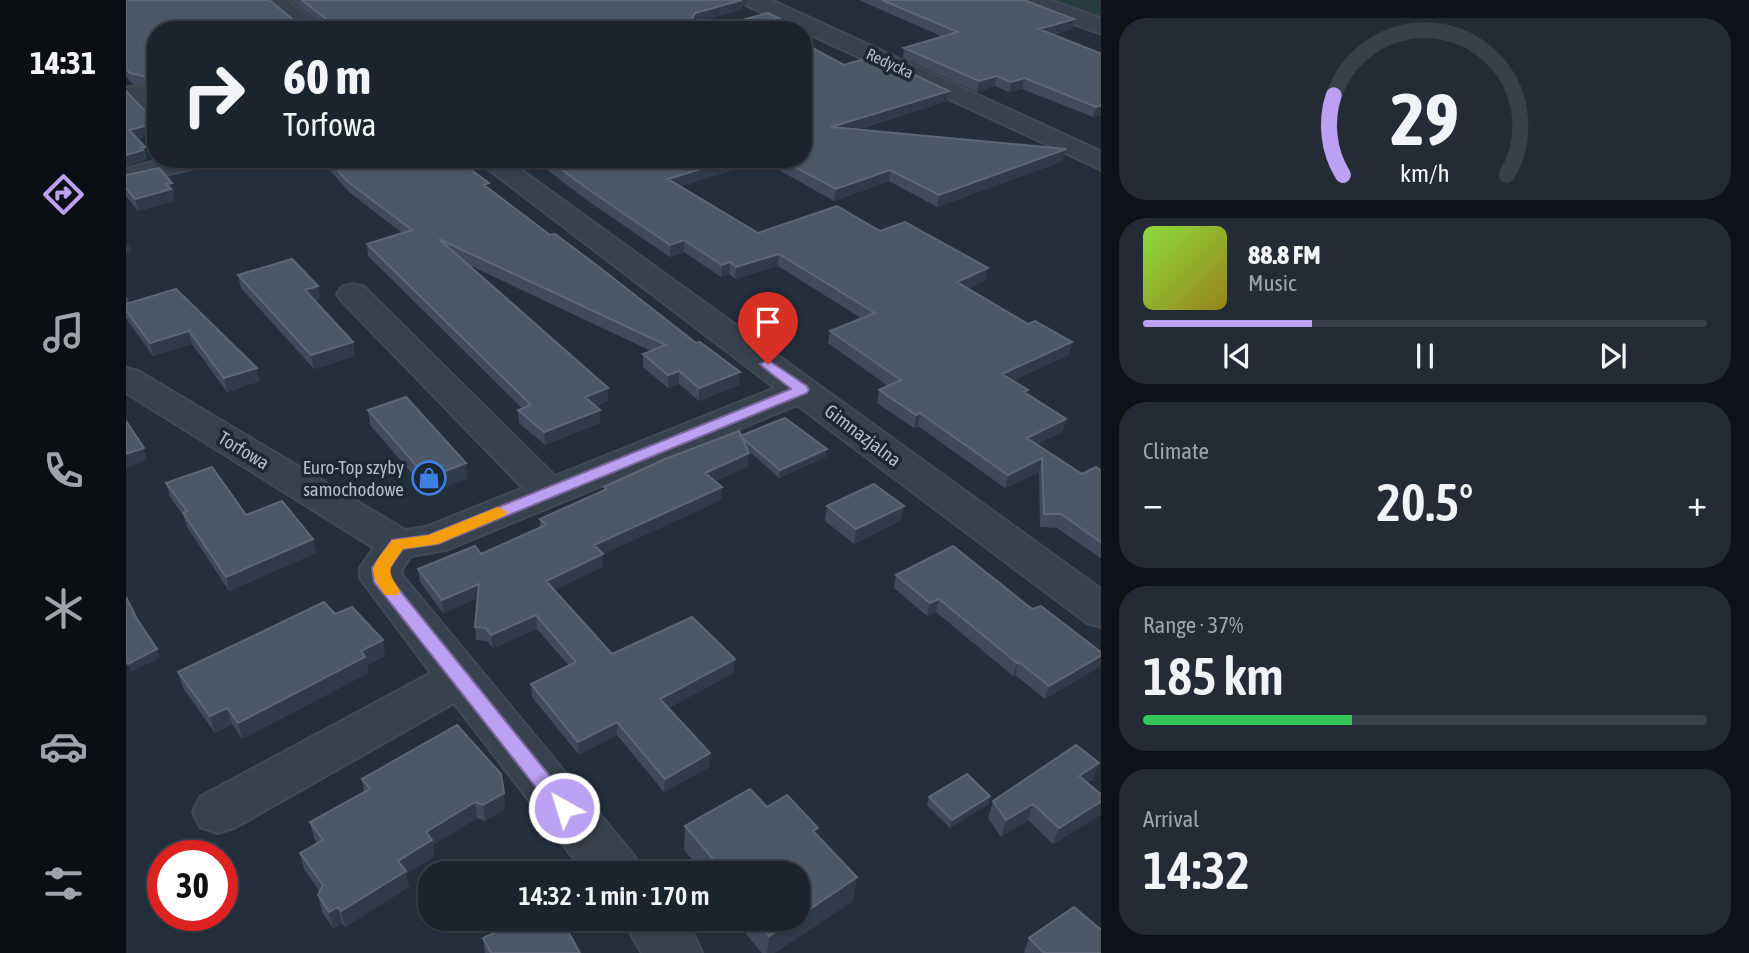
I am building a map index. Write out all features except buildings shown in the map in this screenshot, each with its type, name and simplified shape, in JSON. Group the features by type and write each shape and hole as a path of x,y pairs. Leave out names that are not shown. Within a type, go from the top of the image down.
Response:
{"street":[{"path":"274,0 302,21"},
{"name":"Redycka","path":"754,0 798,21"},
{"path":"1030,0 1101,27"},
{"path":"738,21 808,3"},
{"name":"Redycka","path":"812,27 1101,162"},
{"path":"135,93 147,104"},
{"path":"126,177 161,168"},
{"name":"Gimnazjalna","path":"500,168 1101,612"},
{"path":"353,295 548,491"},
{"name":"Torfowa","path":"126,378 398,544"},
{"path":"606,861 381,578 381,568 398,544 432,540 802,390"},
{"path":"218,812 460,678"},
{"path":"658,931 674,953"}],"green space":[{"path":"1043,0 1101,0 1101,21"}],"slow traffic":[{"path":"391,591 381,578 381,568 398,544 432,540 498,512"}],"place":[{"name":"Euro-Top szyby samochodowe","path":"429,478"}],"route":[{"path":"564,808 381,578 381,568 398,544 432,540 802,390 768,364"}]}
